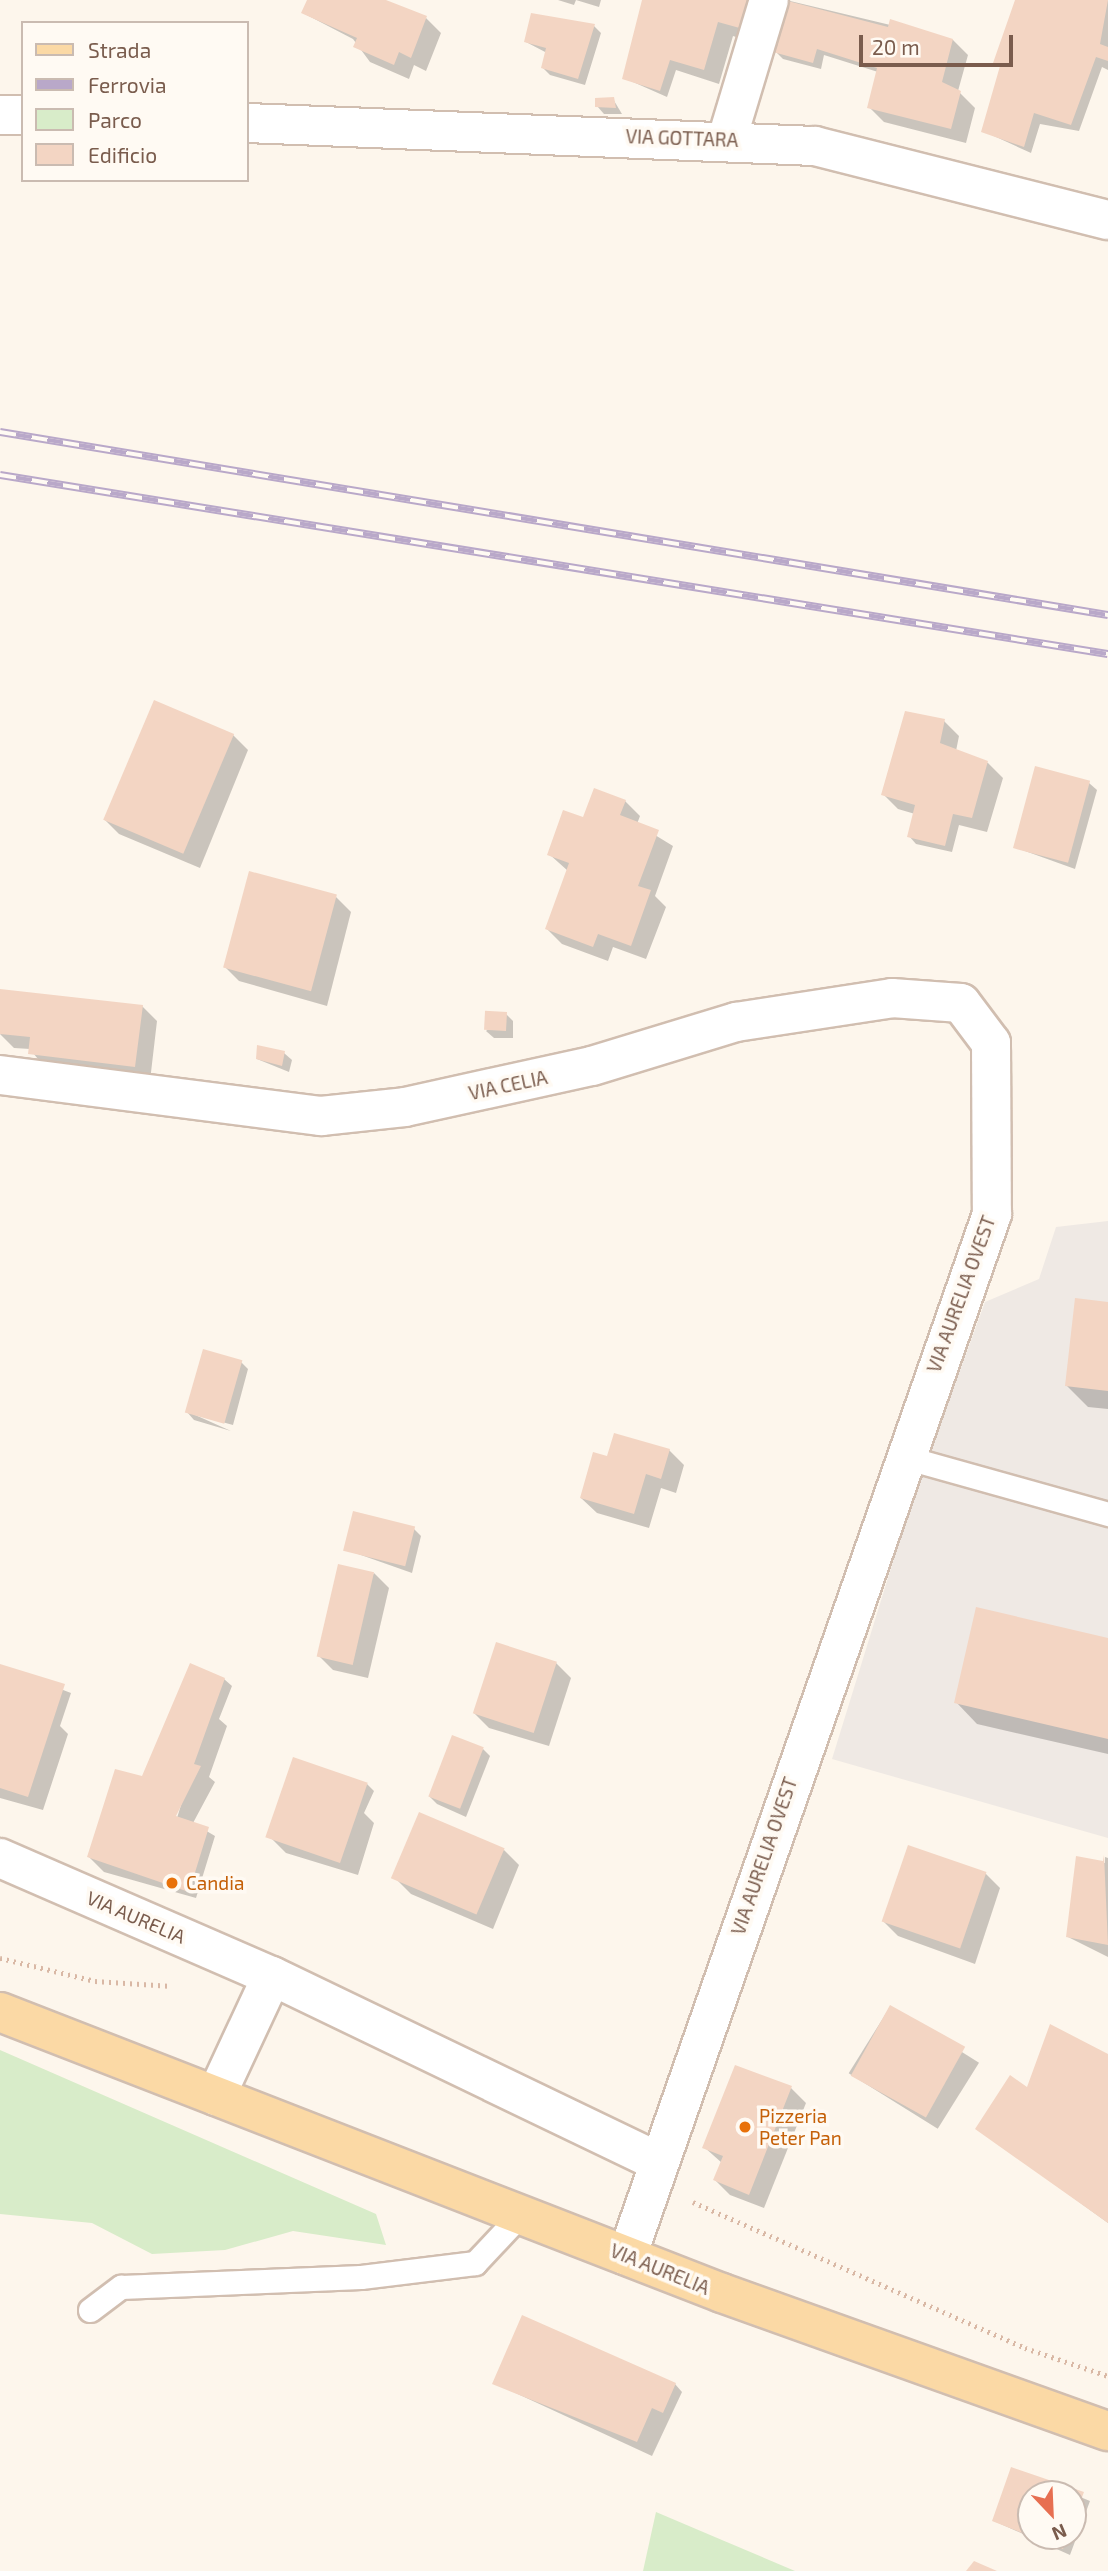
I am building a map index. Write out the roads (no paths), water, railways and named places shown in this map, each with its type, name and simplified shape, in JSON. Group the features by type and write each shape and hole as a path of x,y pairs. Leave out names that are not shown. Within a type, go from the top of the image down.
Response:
{"main road":[{"name":"VIA AURELIA","path":"0,2012 627,2256 1108,2431"}],"street":[{"path":"727,139 769,0"},
{"path":"0,115 21,115"},
{"name":"VIA GOTTARA","path":"248,123 727,139 815,146 1108,220"},
{"name":"VIA CELIA","path":"0,1075 321,1116 405,1107 592,1066 736,1022 892,998 961,1003 991,1043"},
{"name":"VIA AURELIA OVEST","path":"627,2256 657,2161 992,1214 991,1043"},
{"name":"VIA AURELIA","path":"0,1858 272,1976 657,2161"},
{"path":"216,2096 272,1976"}],"lane":[{"path":"904,1457 1108,1514"},
{"path":"90,2310 121,2287 361,2277 475,2263 522,2213"}],"railway":[{"path":"0,432 1108,615"},
{"path":"0,475 1108,654"}],"place":[{"name":"Candia","path":"172,1883"},
{"name":"Pizzeria Peter Pan","path":"745,2127"}]}
